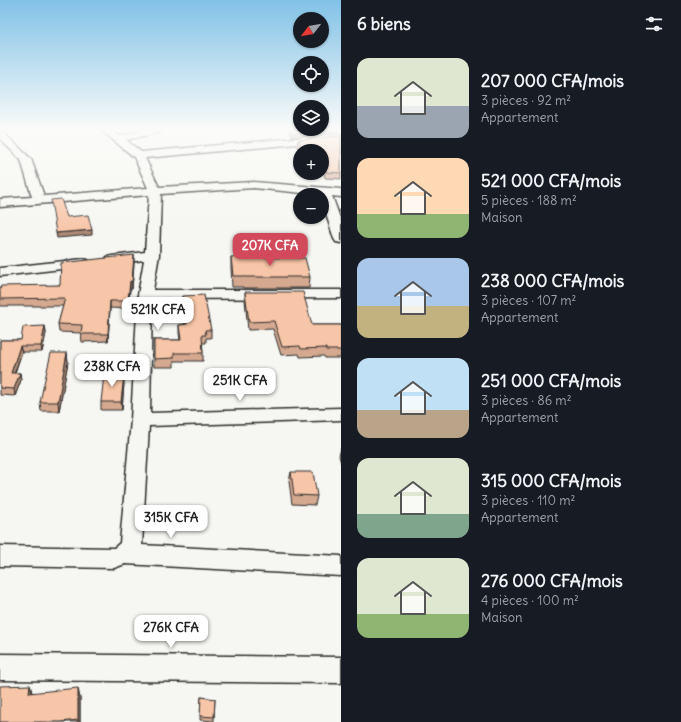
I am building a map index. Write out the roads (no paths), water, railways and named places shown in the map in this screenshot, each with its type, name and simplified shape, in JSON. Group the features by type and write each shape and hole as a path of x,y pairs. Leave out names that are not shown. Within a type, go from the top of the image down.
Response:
{"street":[{"path":"27,164 39,200"},
{"path":"125,554 132,546 140,420 145,295 152,255 155,191 143,164"},
{"path":"0,203 254,185 293,189"},
{"path":"329,192 341,193"},
{"path":"329,204 341,239"},
{"path":"0,272 152,255"},
{"path":"145,295 341,294"},
{"path":"140,420 341,414"},
{"path":"0,556 114,558 125,554 341,566"},
{"path":"0,667 341,670"}]}
